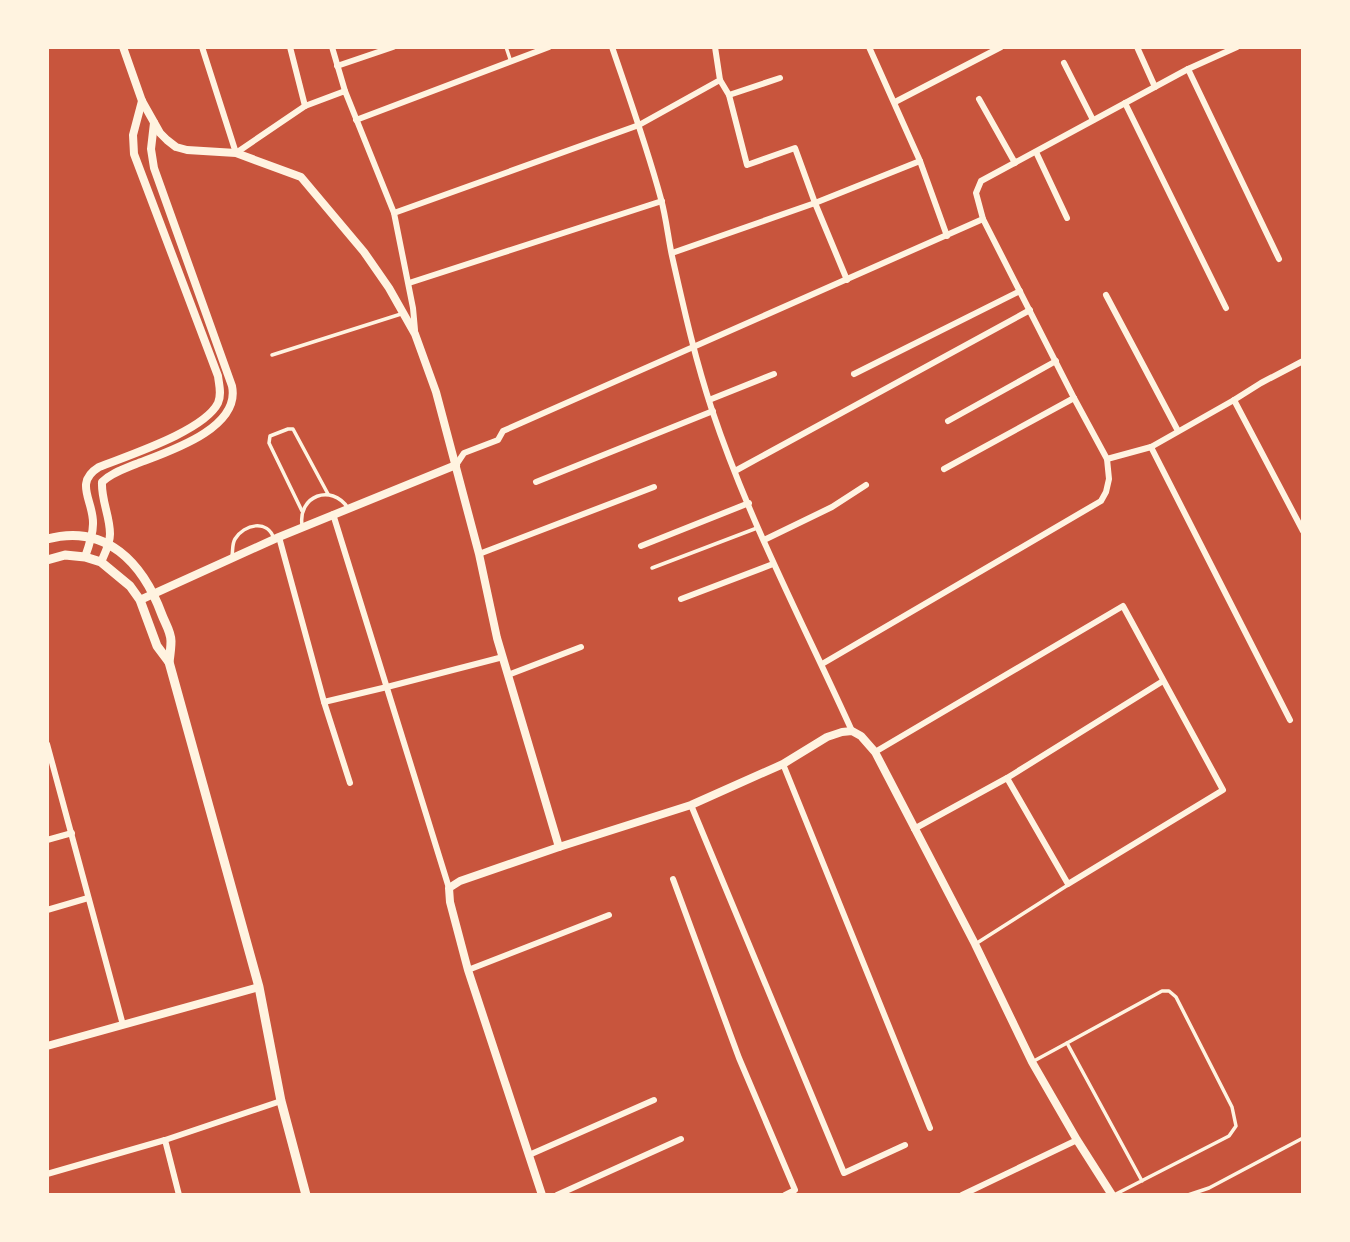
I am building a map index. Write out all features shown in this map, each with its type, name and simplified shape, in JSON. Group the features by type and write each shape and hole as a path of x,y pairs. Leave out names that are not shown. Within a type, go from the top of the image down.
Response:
{"main road":[{"path":"47,539 62,535 92,537 114,547 141,573 155,593 171,639 169,663"},
{"path":"47,560 65,555 101,562 130,586 140,600 157,646 169,663 259,987 281,1101 306,1195"}],"street":[{"path":"123,47 142,101 160,133 176,147 201,152 236,153 301,177 364,252 389,288 415,334 436,392 479,554 497,638 559,847"},
{"path":"202,47 236,153"},
{"path":"290,47 305,106"},
{"path":"332,47 345,91 394,213 409,283 415,334"},
{"path":"338,66 393,47"},
{"path":"356,120 549,47"},
{"path":"612,47 662,201 693,348 709,400 773,564 852,732"},
{"path":"715,47 720,80 729,95 747,165 795,149 847,280"},
{"path":"869,47 920,161 947,236"},
{"path":"895,102 1001,47"},
{"path":"1137,47 1155,87"},
{"path":"821,664 1101,500 1109,479 1107,458 983,219 976,199 977,187 981,181 1093,120 1188,69 1234,48"},
{"path":"1064,63 1093,120"},
{"path":"1188,69 1279,259"},
{"path":"729,95 780,78"},
{"path":"394,213 639,125 720,80"},
{"path":"236,153 305,106 345,91"},
{"path":"979,99 1015,163"},
{"path":"85,557 92,537 93,513 86,489 90,473 165,441 196,424 212,412 220,395 218,376 137,166 133,135 142,101"},
{"path":"1125,103 1226,308"},
{"path":"101,562 110,535 102,492 105,478 194,439 222,420 233,401 232,386 154,168 151,149 154,122"},
{"path":"1036,152 1067,218"},
{"path":"672,253 815,203 920,161"},
{"path":"409,283 662,201"},
{"path":"140,600 302,527 456,465 464,453 498,440 503,431 983,219"},
{"path":"854,374 1020,291"},
{"path":"1106,295 1178,431"},
{"path":"735,471 1030,310"},
{"path":"948,421 1056,361"},
{"path":"1107,458 1151,447 1303,361"},
{"path":"709,400 774,374"},
{"path":"944,469 1074,398"},
{"path":"1234,400 1303,531"},
{"path":"536,482 713,411"},
{"path":"1151,447 1290,720"},
{"path":"764,540 832,507 866,485"},
{"path":"479,554 654,486"},
{"path":"641,546 749,503"},
{"path":"333,514 449,888 450,902 468,970 542,1195"},
{"path":"277,538 350,783"},
{"path":"681,599 773,564"},
{"path":"875,752 1123,606 1223,790 1068,884 1007,778"},
{"path":"508,675 581,647"},
{"path":"324,702 503,657"},
{"path":"914,829 1007,778 1163,681"},
{"path":"449,888 460,881 559,847 691,805 783,764 827,737 842,732 861,736 875,752 975,944 1032,1062 1077,1140 1113,1195"},
{"path":"47,744 123,1025"},
{"path":"783,764 930,1128"},
{"path":"47,778 56,776"},
{"path":"691,805 844,1174 905,1145"},
{"path":"47,840 72,834"},
{"path":"673,879 739,1058 794,1190 785,1195"},
{"path":"47,910 88,898"},
{"path":"468,970 609,915"},
{"path":"47,1046 259,987"},
{"path":"529,1155 654,1100"},
{"path":"47,1174 165,1140 281,1101"},
{"path":"557,1195 681,1139"},
{"path":"165,1140 179,1195"},
{"path":"962,1195 1077,1140"}],"lane":[{"path":"506,47 510,62"},
{"path":"272,355 403,314"},
{"path":"302,511 269,443 270,436 293,429 328,494"},
{"path":"302,527 302,511 310,500 328,494 342,500 348,508"},
{"path":"232,558 233,542 241,532 263,526 277,538"},
{"path":"652,568 759,527"},
{"path":"975,944 1068,884"},
{"path":"1032,1062 1162,991 1169,990 1176,998 1232,1107 1236,1126 1229,1136 1113,1195"},
{"path":"1067,1042 1142,1181"},
{"path":"1188,1195 1209,1188 1303,1138"},
{"path":"1209,1188 1213,1195"}]}
